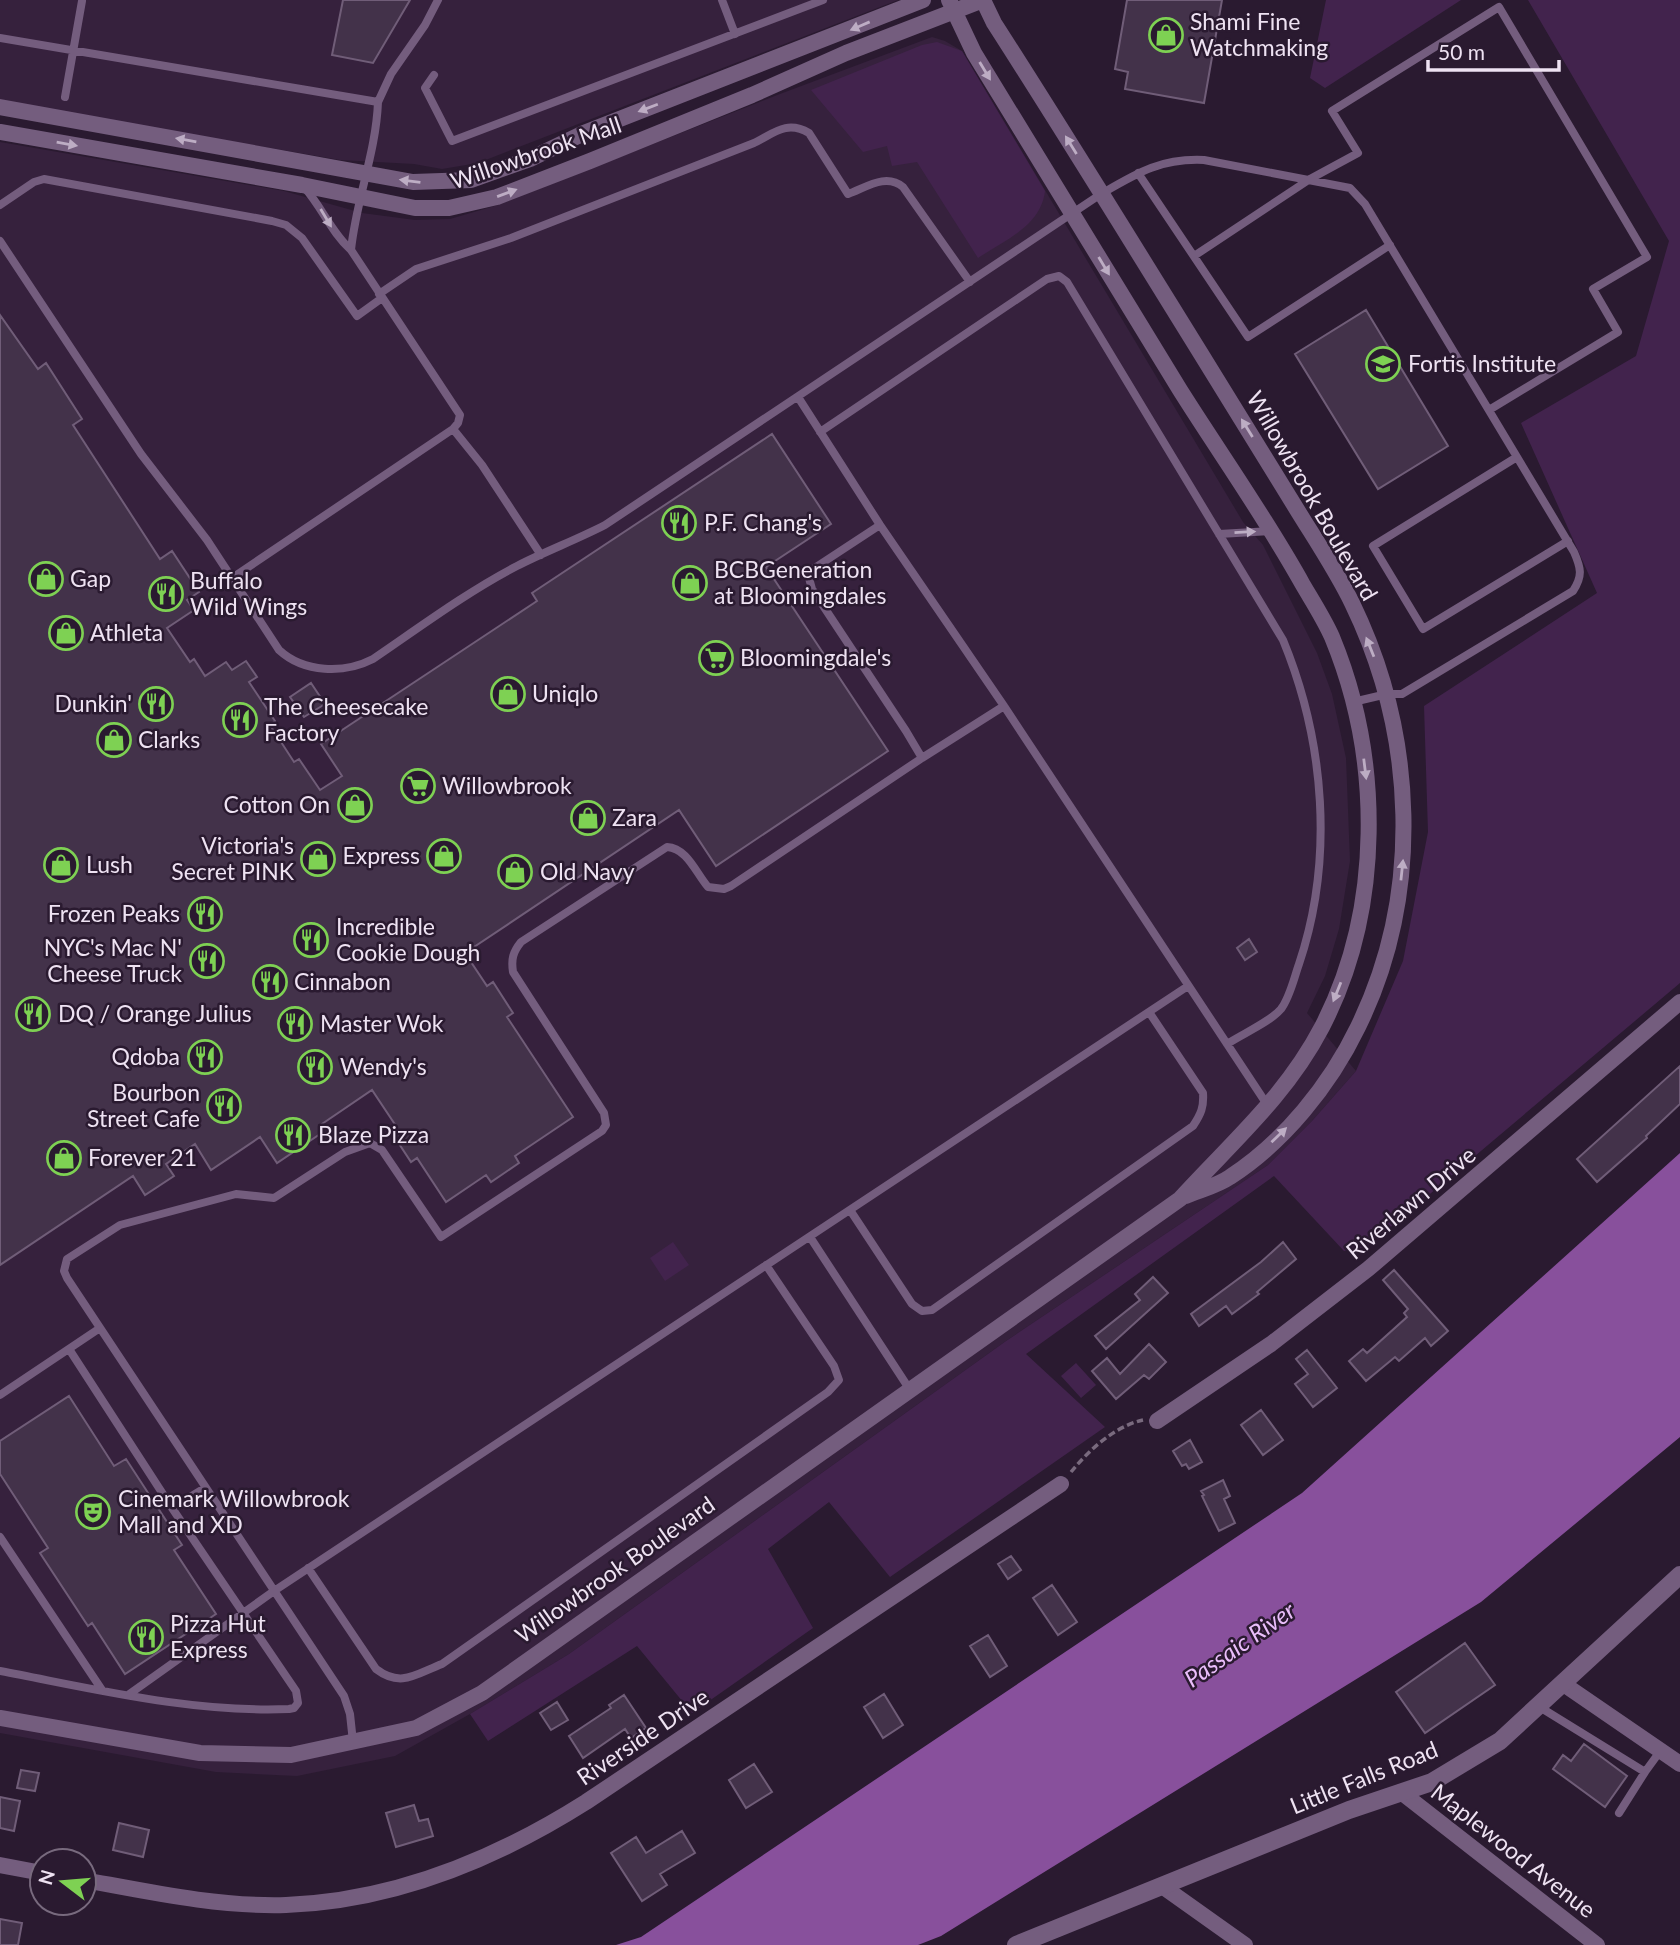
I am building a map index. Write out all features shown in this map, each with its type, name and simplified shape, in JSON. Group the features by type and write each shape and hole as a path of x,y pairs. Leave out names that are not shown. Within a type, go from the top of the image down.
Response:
{"street":[{"name":"Willowbrook Mall","path":"0,107 413,182 471,180 530,159 584,133 923,0"},
{"name":"Willowbrook Mall","path":"0,132 302,185 415,208 449,208 496,197 590,161 752,95 951,6 983,0"},
{"name":"Willowbrook Boulevard","path":"0,1718 200,1753 291,1755 416,1728 482,1693 1180,1199 1227,1179 1255,1158 1298,1117 1323,1088 1346,1052 1378,981 1391,938 1403,857 1404,820 1398,754 1387,694 1352,603 1309,529 994,23 983,0"},
{"name":"Willowbrook Boulevard","path":"951,6 974,53 1271,531 1331,634 1353,702 1366,769 1367,859 1360,919 1340,987 1304,1059 1269,1107 1224,1150 1180,1199"},
{"name":"Riverlawn Drive","path":"1157,1421 1233,1371 1350,1284 1680,1002"},
{"name":"Riverside Drive","path":"98,1882 224,1902 286,1905 378,1892 471,1863 527,1837 586,1802 1061,1485"},
{"name":"Little Falls Road","path":"1016,1945 1349,1810 1432,1782 1500,1741 1680,1575"},
{"path":"1562,1683 1680,1764"},
{"name":"Maplewood Avenue","path":"1401,1792 1597,1945"},
{"path":"0,1865 28,1870"},
{"path":"1162,1886 1245,1945"}],"lane":[{"path":"351,250 354,224 377,123 378,102 391,74 439,0"},
{"path":"722,0 735,34"},
{"path":"433,75 425,88 452,141 822,0"},
{"path":"65,97 82,1"},
{"path":"1194,256 1310,179 1358,153 1332,111 1499,7 1647,257 1593,289 1618,332 1489,410"},
{"path":"0,38 378,102"},
{"path":"0,205 34,182 44,179 286,225 302,238 357,316 416,269 511,239 754,143 788,126 799,127 809,133 848,194 883,180 895,181 903,187 970,282"},
{"path":"0,241 141,454 207,540 279,650 289,660 300,665 343,670 373,659 474,590 605,525 1101,194 1138,173 1162,163 1186,159 1204,160 1350,188 1365,204 1390,245 1568,541 1580,566 1580,581 1573,591 1402,694 1387,694 1353,702"},
{"path":"1138,173 1248,337 1390,245"},
{"path":"232,578 453,429 460,415 351,250 338,238 313,197 302,185"},
{"path":"820,432 1047,279 1059,276 1067,282 1283,640 1299,679 1315,757 1320,825 1318,881 1308,935 1291,988 1281,1009 1227,1044"},
{"path":"798,397 1269,1107"},
{"path":"453,429 482,466 541,555"},
{"path":"1517,457 1373,546 1423,629 1568,541"},
{"path":"880,524 813,569 809,578 812,589 922,758"},
{"path":"1219,534 1271,531"},
{"path":"354,1743 350,1714 344,1696 67,1278 65,1264 73,1255 120,1225 236,1194 274,1198 345,1152 370,1143 382,1150 441,1237 602,1130 607,1121 513,972 511,962 514,950 521,942 667,847 676,847 682,851 708,887 724,889 731,886 1004,706"},
{"path":"128,1695 274,1591 1188,986"},
{"path":"850,1210 912,1304 922,1311 932,1310 1193,1126 1201,1114 1203,1093 1149,1012"},
{"path":"810,1237 910,1390"},
{"path":"308,1569 376,1669 388,1678 401,1680 442,1664 828,1392 839,1380 834,1366 766,1265"},
{"path":"0,1395 100,1328"},
{"path":"0,1671 128,1695 245,1711 294,1708 298,1697 69,1349"},
{"path":"172,1508 205,1488"},
{"path":"0,1537 102,1690"},
{"path":"1538,1706 1645,1772"},
{"path":"1619,1812 1661,1751"}],"path":[{"path":"1061,1485 1090,1451 1120,1429 1147,1419 1157,1421"}],"shaded area":[{"path":"0,0 898,0 478,163 442,169 414,164 340,160 0,102"},
{"path":"1326,0 1461,0 1325,88 1310,78"},
{"path":"1528,0 1680,0 1680,983 1367,1247 1344,1251 1274,1176 1026,1354 1105,1427 890,1577 829,1502 768,1549 813,1628 692,1713 637,1646 488,1741 470,1714 569,1654 1006,1341 1268,1165 1356,1071 1403,961 1428,832 1424,706 1597,593 1521,423 1636,356 1669,241"},
{"path":"932,37 962,51 1243,522 1263,545 1317,653 1332,694 1346,758 1350,861 1339,929 1325,976 1307,1013 1356,1071 1268,1165 1006,1341 569,1654 395,1756 297,1776 216,1772 0,1733 0,142 284,191 362,213 415,220 450,219 498,205"},
{"path":"937,42 962,51 1045,191 1037,214 1029,223 978,258 917,162 892,166 887,146 863,152 811,90 922,45"},
{"path":"673,1242 689,1265 665,1281 650,1258"},
{"path":"1076,1363 1096,1385 1081,1398 1061,1376"}],"water":[{"name":"Passaic River","path":"1680,1153 1680,1437 1481,1602 941,1936 918,1945 616,1945 641,1937 1302,1493"}],"building":[{"path":"343,0 410,0 373,63 332,55"},
{"path":"1127,0 1222,0 1204,103 1125,89 1128,72 1115,69"},
{"path":"1366,310 1448,446 1378,489 1295,354"},
{"name":"Willowbrook","path":"0,315 38,369 46,363 82,419 73,425 160,559 172,551 199,592 187,600 194,610 167,628 190,662 194,659 205,676 226,662 232,670 246,661 257,677 249,682 275,721 270,725 294,762 299,759 320,790 342,776 321,744 537,601 532,593 772,434 831,524 766,567 888,751 716,866 679,810 465,953 487,986 493,982 513,1013 507,1017 573,1117 515,1156 519,1163 491,1182 486,1175 446,1202 417,1158 411,1162 390,1130 396,1126 372,1090 319,1126 323,1132 277,1163 260,1137 211,1170 195,1144 166,1164 174,1176 145,1195 133,1176 0,1265"},
{"path":"311,683 325,704 304,717 290,697"},
{"path":"1249,939 1257,952 1245,960 1237,948"},
{"path":"1680,1066 1680,1104 1646,1136 1647,1138 1597,1182 1577,1159"},
{"path":"1283,1242 1296,1259 1257,1292 1259,1294 1232,1314 1226,1306 1199,1326 1191,1314 1261,1262"},
{"path":"1394,1270 1448,1331 1431,1346 1425,1338 1399,1361 1395,1357 1366,1381 1349,1361 1363,1349 1367,1353 1407,1317 1404,1313 1408,1309 1383,1280"},
{"path":"1153,1277 1168,1293 1106,1349 1095,1336 1140,1300 1135,1294"},
{"path":"1149,1344 1166,1362 1149,1379 1144,1375 1116,1399 1092,1371 1107,1358 1120,1374"},
{"path":"1307,1350 1337,1388 1313,1407 1295,1384 1308,1374 1296,1359"},
{"name":"Cinemark Willowbrook Mall and XD","path":"69,1396 114,1466 126,1459 182,1545 174,1550 216,1614 125,1674 92,1623 88,1626 40,1553 48,1548 0,1474 0,1441"},
{"path":"1261,1410 1283,1440 1263,1455 1241,1425"},
{"path":"1190,1440 1202,1462 1189,1469 1186,1464 1182,1466 1173,1451"},
{"path":"1223,1480 1230,1496 1224,1499 1235,1523 1219,1531 1201,1491"},
{"path":"1011,1556 1021,1570 1008,1579 998,1564"},
{"path":"1052,1585 1077,1622 1058,1635 1033,1598"},
{"path":"988,1635 1007,1666 990,1677 970,1646"},
{"path":"1465,1643 1495,1685 1425,1733 1396,1692"},
{"path":"884,1694 903,1725 883,1738 864,1707"},
{"path":"624,1695 646,1728 631,1738 625,1729 583,1758 569,1736 611,1708 609,1705"},
{"path":"557,1702 568,1720 551,1730 540,1713"},
{"path":"1584,1744 1627,1776 1605,1807 1553,1769 1563,1755 1571,1761"},
{"path":"754,1764 772,1792 746,1808 729,1780"},
{"path":"21,1770 39,1773 35,1791 17,1788"},
{"path":"0,1797 20,1801 14,1831 0,1828"},
{"path":"414,1805 419,1821 428,1819 433,1836 396,1847 386,1813"},
{"path":"119,1823 149,1830 143,1857 113,1850"},
{"path":"682,1831 695,1853 660,1874 667,1885 642,1901 611,1853 636,1837 646,1853"},
{"path":"0,1919 22,1923 18,1945 0,1945"}],"place":[{"name":"Shami Fine Watchmaking","path":"1166,35"},
{"name":"Fortis Institute","path":"1383,364"},
{"name":"P.F. Chang's","path":"679,523"},
{"name":"Gap","path":"46,579"},
{"name":"BCBGeneration at Bloomingdales","path":"690,583"},
{"name":"Buffalo Wild Wings","path":"166,594"},
{"name":"Athleta","path":"66,633"},
{"name":"Bloomingdale's","path":"716,658"},
{"name":"Uniqlo","path":"508,694"},
{"name":"Dunkin'","path":"156,704"},
{"name":"The Cheesecake Factory","path":"240,720"},
{"name":"Clarks","path":"114,740"},
{"name":"Willowbrook","path":"418,786"},
{"name":"Cotton On","path":"355,805"},
{"name":"Zara","path":"588,818"},
{"name":"Express","path":"444,856"},
{"name":"Victoria's Secret PINK","path":"318,859"},
{"name":"Lush","path":"61,865"},
{"name":"Old Navy","path":"515,872"},
{"name":"Frozen Peaks","path":"205,914"},
{"name":"Incredible Cookie Dough","path":"311,940"},
{"name":"NYC's Mac N' Cheese Truck","path":"207,961"},
{"name":"Cinnabon","path":"270,982"},
{"name":"DQ / Orange Julius","path":"33,1014"},
{"name":"Master Wok","path":"295,1024"},
{"name":"Qdoba","path":"205,1057"},
{"name":"Wendy's","path":"315,1067"},
{"name":"Bourbon Street Cafe","path":"224,1106"},
{"name":"Blaze Pizza","path":"293,1135"},
{"name":"Forever 21","path":"64,1158"},
{"name":"Cinemark Willowbrook Mall and XD","path":"93,1512"},
{"name":"Pizza Hut Express","path":"146,1637"}]}
